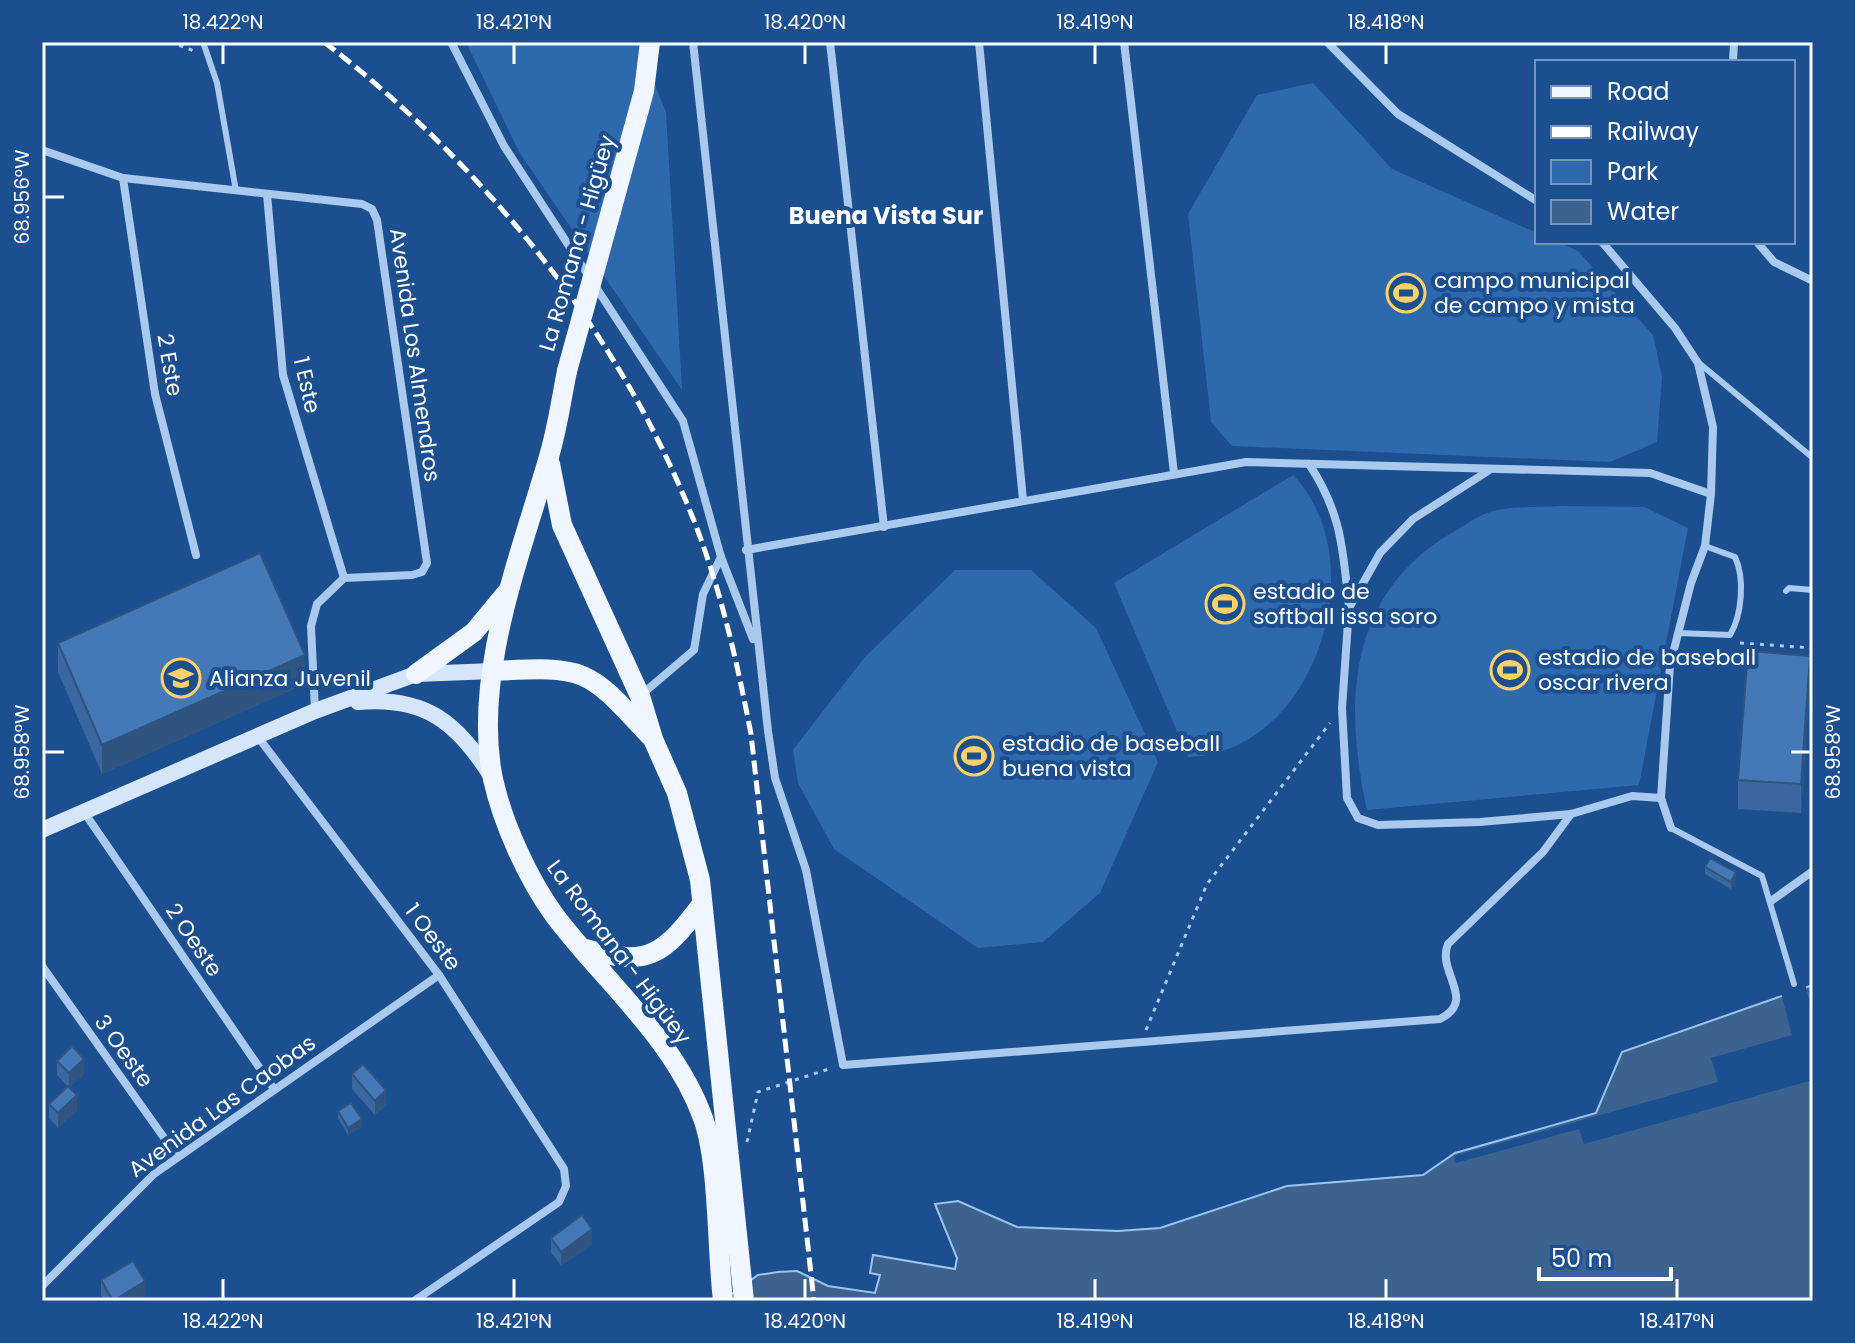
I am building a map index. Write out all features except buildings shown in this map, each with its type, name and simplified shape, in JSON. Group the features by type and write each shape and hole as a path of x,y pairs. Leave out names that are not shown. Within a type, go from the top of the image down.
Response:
{"main road":[{"name":"La Romana - Higüey","path":"650,42 644,91 567,371 549,457 510,589 494,671 489,720 493,779 527,872 556,917 586,949 668,1053 704,1122 712,1170 723,1301"},
{"name":"La Romana - Higüey","path":"549,457 562,525 640,696 653,739 677,793 700,880 744,1301"},
{"path":"416,674 474,632 510,589"},
{"path":"494,671 559,667 584,674 609,692 653,739"},
{"path":"586,949 620,960 649,956 683,930 702,904"}],"street":[{"path":"451,42 504,146 683,421 721,557 757,651"},
{"path":"693,42 757,651 775,778 806,870 843,1065 1045,1052 1141,1041 1440,1019 1452,1013 1457,996 1445,961 1448,944 1543,852 1571,814"},
{"path":"830,42 884,527"},
{"path":"979,42 1023,500"},
{"path":"1124,42 1174,473"},
{"path":"1327,42 1398,114 1535,200"},
{"name":"Avenida Los Almendros","path":"42,150 123,178 362,204 372,209 377,220 427,563 422,572 412,575 344,578"},
{"name":"2 Este","path":"123,178 155,394 196,555"},
{"name":"1 Este","path":"267,194 283,375 344,578"},
{"path":"1604,244 1675,328 1698,363 1713,427 1711,494 1705,546 1670,665 1661,798 1671,828"},
{"path":"1759,244 1774,262 1813,281"},
{"path":"746,550 1246,462 1650,473 1711,494"},
{"path":"1309,464 1325,489 1341,532 1349,608 1342,708 1347,798 1358,818 1378,825 1480,822 1571,814 1632,796 1661,798"},
{"path":"1349,608 1380,553 1413,519 1489,471"},
{"path":"640,696 694,650 703,594 721,557"},
{"path":"315,711 311,626 317,604 344,578"},
{"path":"42,830 315,711 416,674 494,671"},
{"path":"336,704 391,699 425,711 451,724 493,779"},
{"name":"1 Oeste","path":"258,737 439,975 564,1169 566,1186 559,1202 414,1301"},
{"name":"2 Oeste","path":"84,811 274,1089"},
{"path":"1771,901 1813,871"},
{"name":"3 Oeste","path":"42,966 177,1156"},
{"name":"Avenida Las Caobas","path":"42,1286 131,1193 177,1156 439,975"}],"lane":[{"path":"203,42 217,83 236,191"},
{"path":"1698,363 1813,458"},
{"path":"1678,633 1730,635 1735,626 1741,571 1735,557 1705,546"},
{"path":"1786,591 1789,588 1813,590"},
{"path":"1671,828 1762,876 1794,984"}],"path":[{"path":"1737,643 1813,648"},
{"path":"1141,1041 1207,884 1342,708"},
{"path":"758,1092 843,1065"}],"green space":[{"path":"466,42 637,42 666,112 682,390 519,152"},
{"name":"campo municipal de campo y mista","path":"1313,83 1392,169 1535,232 1535,244 1562,244 1578,251 1653,335 1662,377 1657,442 1610,462 1232,446 1211,422 1188,214 1257,95"},
{"name":"estadio de softball issa soro","path":"1293,475 1318,512 1329,555 1330,601 1319,647 1299,689 1270,723 1232,747 1188,757 1114,583"},
{"name":"estadio de baseball oscar rivera","path":"1560,506 1644,507 1688,528 1639,785 1367,810 1356,729 1356,690 1362,652 1374,617 1393,585 1420,556 1483,515 1495,510"},
{"name":"estadio de baseball buena vista","path":"955,570 1031,570 1096,628 1158,762 1100,893 1043,942 978,948 834,849 798,783 793,750 864,658"}],"water":[{"path":"1813,985 1813,1301 722,1301 758,1275 797,1271 828,1286 875,1293 880,1275 870,1273 873,1255 955,1269 957,1258 935,1204 958,1201 1017,1227 1118,1231 1160,1228 1287,1186 1423,1175 1455,1153 1596,1113 1622,1052"}],"pier":[{"path":"1805,984 1813,1014 1813,1080 1584,1144 1579,1129 1456,1163 1454,1156 1718,1082 1711,1058 1792,1035 1781,993"}],"railway":[{"path":"324,42 384,91 441,144 546,262 592,326 633,393 669,463 699,534 729,633 751,734 814,1301"}],"place":[{"name":"campo municipal de campo y mista","path":"1406,293"},
{"name":"estadio de softball issa soro","path":"1225,604"},
{"name":"estadio de baseball oscar rivera","path":"1510,670"},
{"name":"Alianza Juvenil","path":"181,678"},
{"name":"estadio de baseball buena vista","path":"974,756"}],"district":[{"name":"Buena Vista Sur","path":"886,215"}]}
